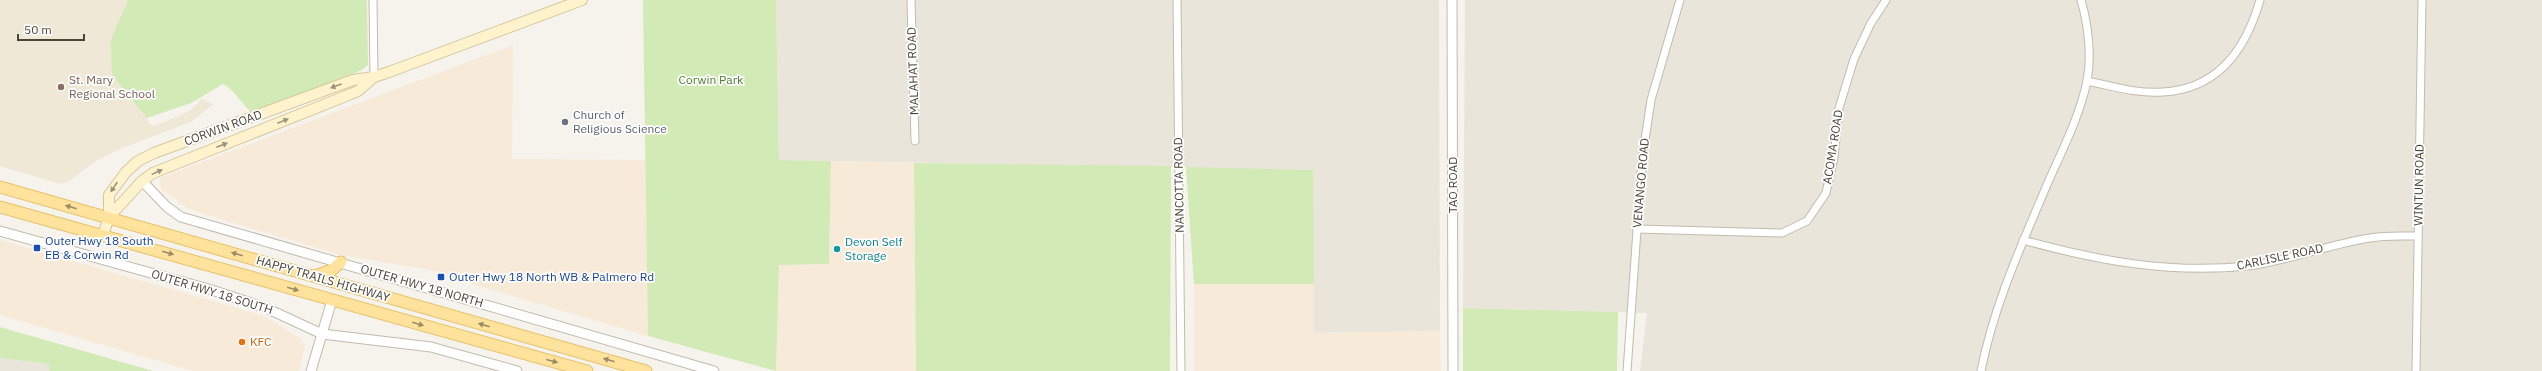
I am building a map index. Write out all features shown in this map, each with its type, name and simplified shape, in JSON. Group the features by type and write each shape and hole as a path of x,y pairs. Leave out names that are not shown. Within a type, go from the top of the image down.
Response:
{"main road":[{"name":"CORWIN ROAD","path":"103,235 109,217 109,195 126,172 138,161 172,146 353,80 374,77 582,0"},
{"name":"CORWIN ROAD","path":"109,217 142,181 160,170 358,91 374,77"},
{"name":"HAPPY TRAILS HIGHWAY","path":"0,186 646,371"},
{"name":"HAPPY TRAILS HIGHWAY","path":"0,207 587,371"},
{"path":"315,276 329,271 341,262"},
{"path":"332,300 347,293 429,309"}],"street":[{"path":"373,0 374,77"},
{"name":"MALAHAT ROAD","path":"911,0 915,141"},
{"name":"NANCOTTA ROAD","path":"1177,0 1181,371"},
{"name":"TAO ROAD","path":"1452,0 1453,371"},
{"name":"VENANGO ROAD","path":"1626,371 1642,160 1651,100 1680,0"},
{"name":"ACOMA ROAD","path":"1637,229 1782,233 1807,221 1826,193 1834,157 1839,108 1854,59 1872,23 1886,0"},
{"path":"1981,371 1986,347 2004,290 2068,138 2087,80 2088,43 2082,0"},
{"path":"2087,80 2136,91 2163,92 2190,88 2217,73 2236,56 2253,27 2260,0"},
{"name":"WINTUN ROAD","path":"2416,371 2422,0"},
{"name":"OUTER HWY 18 NORTH","path":"142,181 167,207 180,217 341,262 714,371"},
{"name":"OUTER HWY 18 SOUTH","path":"0,231 212,290 266,308 322,334 431,347 517,371"},
{"name":"CARLISLE ROAD","path":"2024,240 2074,254 2128,265 2192,270 2250,266 2370,238 2418,236"},
{"path":"311,371 332,300"}],"shaded area":[{"name":"St. Mary Regional School","path":"0,0 128,0 111,39 149,123 153,126 179,116 189,111 202,99 213,104 191,122 122,148 94,162 68,182 60,184 0,166"},
{"path":"776,0 1439,0 1440,331 1314,333 1312,170 779,160"},
{"path":"1465,0 2542,0 2542,371 1640,371 1647,313 1463,308"},
{"path":"513,45 512,159 646,160 648,336 475,285 442,272 340,255 204,214 187,208 161,189 160,178"},
{"path":"831,161 914,163 916,371 776,371 779,265 829,264"},
{"path":"0,240 261,315 300,338 305,345 299,371 193,371 0,315"},
{"path":"1194,284 1314,284 1314,333 1440,331 1441,371 1194,371"},
{"path":"0,358 50,364 49,371 0,371"}],"green space":[{"path":"128,0 367,0 368,65 362,70 253,112 247,108 228,87 223,84 191,103 147,118 112,75 111,39"},
{"name":"Corwin Park","path":"643,0 776,0 779,160 831,161 829,264 779,265 776,371 648,336"},
{"path":"914,163 1171,166 1170,371 916,371"},
{"path":"1186,167 1313,170 1314,284 1194,284"},
{"path":"1463,308 1618,312 1617,371 1463,371"},
{"path":"0,327 153,371 49,371 49,364 0,358"}],"place":[{"name":"St. Mary Regional School","path":"61,87"},
{"name":"Church of Religious Science","path":"565,122"},
{"name":"Outer Hwy 18 South EB & Corwin Rd","path":"37,248"},
{"name":"Devon Self Storage","path":"837,249"},
{"name":"Outer Hwy 18 North WB & Palmero Rd","path":"441,277"},
{"name":"KFC","path":"242,342"}]}
